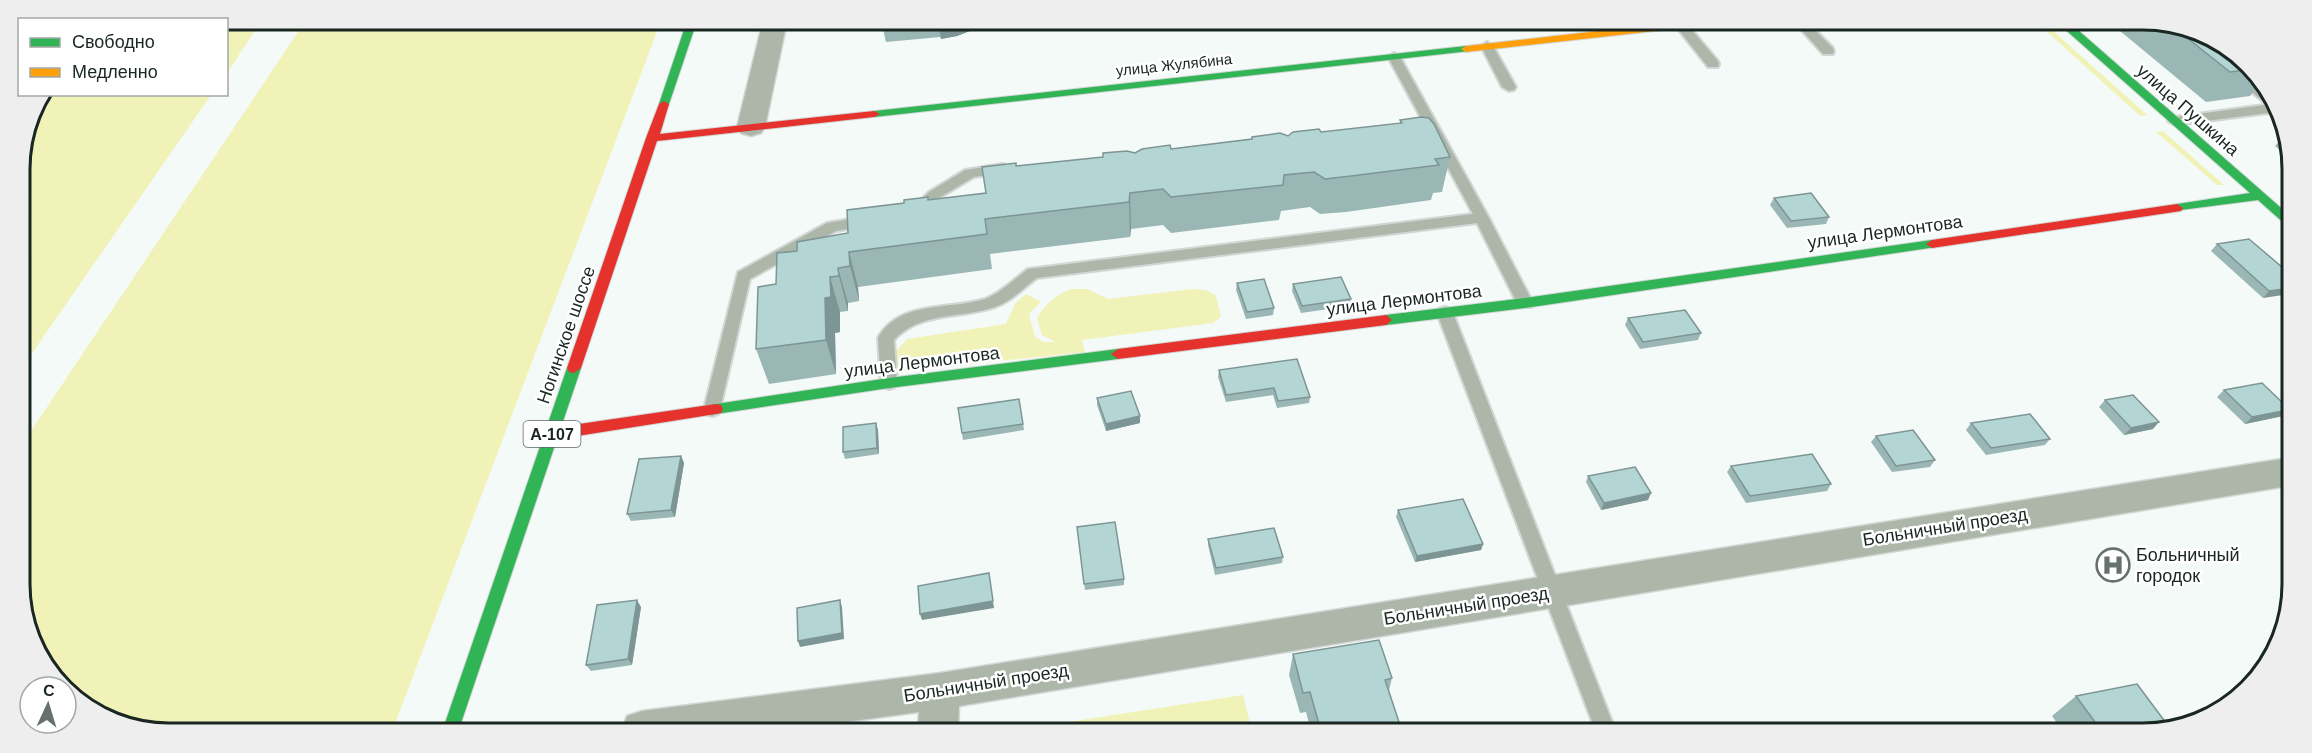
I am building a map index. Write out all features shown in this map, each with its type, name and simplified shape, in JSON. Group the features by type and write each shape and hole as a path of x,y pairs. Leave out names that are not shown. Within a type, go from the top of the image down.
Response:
{"main road":[{"name":"Ногинское шоссе","path":"453,723 689,30"},
{"name":"улица Жулябина","path":"652,138 1643,30"},
{"name":"улица Пушкина","path":"2071,30 2282,215"},
{"name":"улица Лермонтова","path":"552,434 889,383 1525,303 2259,196"}],"street":[{"path":"751,127 773,30"},
{"name":"Больничный проезд","path":"695,723 940,691 2282,473"},
{"path":"938,723 940,691"}],"lane":[{"path":"1685,30 1713,64"},
{"path":"1808,30 1828,51"},
{"path":"1487,46 1509,87"},
{"path":"1394,57 1422,122 1482,218 1525,303"},
{"path":"2238,67 2230,68 2257,90"},
{"path":"2175,121 2269,109"},
{"path":"712,409 742,276 832,227 917,214 934,195 970,173 1017,168"},
{"path":"889,383 886,338 896,325 922,314 992,302 1033,273 1482,218"},
{"path":"1445,314 1603,723"}],"green space":[{"path":"228,30 255,30 228,71"},
{"path":"299,30 658,30 395,723 169,723 151,722 116,712 99,704 78,688 78,675 65,675 59,669 37,629 30,584 30,433"},
{"path":"2045,30 2052,30 2147,115 2140,116"},
{"path":"51,96 210,96 30,356 30,160 35,133 44,107"},
{"path":"2163,131 2224,185 2217,185 2156,132"},
{"path":"1071,289 1087,289 1108,299 1193,289 1206,290 1216,296 1221,317 1213,323 1082,340 1085,352 902,371 895,363 893,355 907,339 1006,324 1015,304 1026,294 1041,302 1029,314 1035,337 1044,342 1056,342 1042,335 1037,318 1051,300"},
{"path":"1243,695 1250,723 1062,723"}],"building":[{"path":"2187,38 2213,49 2242,70 2230,72"},
{"path":"1429,118 1434,124 1450,157 1435,159 1439,165 1325,179 1314,172 1284,175 1283,185 1171,197 1163,189 1130,193 1129,202 985,219 987,234 849,252 850,266 838,268 839,276 830,277 831,297 825,298 826,340 756,349 758,287 776,284 777,253 797,251 797,242 848,233 847,210 904,203 904,200 928,197 928,200 986,193 982,167 1016,163 1016,166 1103,157 1103,153 1127,151 1135,153 1142,149 1170,145 1171,149 1252,139 1252,137 1280,133 1288,136 1293,132 1319,129 1321,132 1402,123 1400,120"},
{"path":"1811,193 1829,217 1791,221 1774,198"},
{"path":"2249,239 2282,267 2282,289 2269,291 2217,244"},
{"path":"1341,277 1351,299 1302,306 1293,284"},
{"path":"1264,279 1274,308 1247,312 1237,283"},
{"path":"1685,310 1701,333 1643,342 1628,318"},
{"path":"1297,359 1310,397 1278,401 1274,388 1226,395 1219,370"},
{"path":"2262,383 2282,402 2282,411 2252,417 2224,390"},
{"path":"1131,391 1140,416 1106,424 1097,398"},
{"path":"2133,395 2159,422 2131,428 2105,400"},
{"path":"1019,399 1023,424 962,433 958,408"},
{"path":"2030,414 2050,439 1991,448 1971,423"},
{"path":"876,423 877,448 843,452 843,427"},
{"path":"1913,430 1935,460 1896,466 1876,436"},
{"path":"1812,454 1831,484 1750,496 1731,466"},
{"path":"681,456 671,510 627,514 639,459"},
{"path":"1635,467 1651,493 1604,503 1588,476"},
{"path":"1463,499 1483,544 1417,556 1398,510"},
{"path":"1115,522 1124,579 1084,584 1077,527"},
{"path":"1274,528 1283,557 1216,568 1208,539"},
{"path":"989,573 993,601 920,614 918,586"},
{"path":"637,600 628,659 586,665 597,605"},
{"path":"840,600 842,633 798,641 797,608"},
{"path":"1379,640 1392,678 1385,680 1399,723 1319,723 1310,692 1303,693 1293,654"},
{"path":"2137,684 2164,721 2096,723 2076,696"}],"traffic: fast":[{"path":"664,104 689,30"},
{"path":"2071,30 2282,215"},
{"path":"874,114 1466,49"},
{"path":"2177,208 2259,196"},
{"path":"1386,320 1525,303 1932,244"},
{"path":"716,409 889,383 1118,354"},
{"path":"453,723 574,368"}],"traffic: slow":[{"path":"1466,49 1637,30"}],"traffic: jam":[{"path":"574,368 664,104"},
{"path":"652,138 874,114"},
{"path":"1932,244 2177,208"},
{"path":"1118,354 1386,320"},
{"path":"552,434 716,409"}],"place":[{"name":"Больничный городок","path":"2113,565"}]}
